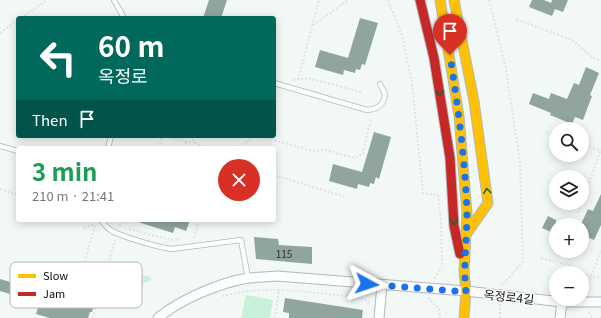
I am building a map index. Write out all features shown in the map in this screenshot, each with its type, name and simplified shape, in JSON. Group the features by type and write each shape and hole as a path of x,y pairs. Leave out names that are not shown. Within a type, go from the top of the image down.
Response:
{"main road":[{"path":"420,0 434,58 448,142 454,226 464,272 466,292 464,318"},
{"path":"440,0 444,16 460,116 467,214 464,272"},
{"path":"454,0 465,48 479,129 488,203 466,236"}],"street":[{"name":"옥정로4길","path":"158,318 168,310 206,291 248,278 277,276 549,301"},
{"path":"379,318 382,285"},
{"name":"옥정로4길","path":"589,302 601,302"},
{"path":"560,318 562,306"}],"lane":[{"path":"114,0 123,16"},
{"path":"276,84 367,110 379,107 382,104 385,94 380,84"},
{"path":"0,146 16,150"},
{"path":"103,222 107,227 118,234 162,248 172,249 241,240 248,278"}],"path":[{"path":"24,16 47,0"},
{"path":"298,80 319,0"},
{"path":"312,25 348,0"},
{"path":"388,0 402,36 412,83 423,193 438,195 441,220 442,267 436,277 430,281"},
{"path":"489,0 506,69 520,164 523,261 501,285"},
{"path":"516,19 572,40 580,45 588,55 601,61"},
{"path":"0,33 16,21"},
{"path":"291,80 307,78 362,92"},
{"path":"266,138 313,151 326,150 354,158 363,153 370,120"},
{"path":"175,138 197,144"},
{"path":"191,138 192,141 200,146"},
{"path":"240,146 252,138"},
{"path":"185,146 186,141"},
{"path":"589,146 601,149 600,156 589,184"},
{"path":"276,176 345,197"},
{"path":"0,189 16,194"},
{"path":"116,224 119,226 122,222"},
{"path":"198,222 194,238 198,237"},
{"path":"85,262 95,225"},
{"path":"127,228 170,240 187,238"},
{"path":"109,262 115,240"},
{"path":"589,283 601,250"},
{"path":"541,258 568,265 591,277 601,277"},
{"path":"221,296 255,290 280,289 357,298 366,300 372,306"},
{"path":"275,318 280,289"},
{"path":"430,296 429,299 439,309 440,318"},
{"path":"500,304 500,318"},
{"path":"93,318 96,308"},
{"path":"587,308 592,318"}],"green space":[{"path":"142,274 150,277 151,280 142,284"},
{"path":"246,295 273,300 270,318 241,318"}],"building":[{"path":"209,0 227,0 222,16 204,16"},
{"path":"532,0 544,0 551,3 552,0 568,0 563,12 555,9 552,16 529,7"},
{"path":"360,18 378,23 365,65 362,64 360,70 356,69 355,73 344,70 343,75 315,67 320,50 348,58"},
{"path":"586,67 599,73 590,95 592,96 583,120 575,117 573,122 567,122 550,115 551,113 529,104 533,93 549,99 551,93 567,99 574,83 579,85"},
{"path":"374,132 391,137 379,179 376,177 374,184 370,183 369,187 358,184 357,189 329,181 333,164 362,172"},
{"path":"601,194 601,225 594,240 589,238 589,218 584,218 588,210 593,211"},
{"path":"548,216 552,218 549,218 549,231 542,228"},
{"path":"138,222 189,222 186,231 175,227 173,233"},
{"path":"254,237 278,239 279,245 312,247 312,264 256,259"},
{"path":"0,279 10,282 10,294 0,291"},
{"path":"285,298 363,310 362,318 289,318 289,313 283,312"},
{"path":"38,308 93,308 88,318 50,318 36,314"}],"traffic: slow":[{"path":"440,0 459,116 467,213 464,272 466,291 464,318"},
{"path":"454,0 474,101 488,203 465,236"}],"traffic: jam":[{"path":"420,0 434,58 450,158 454,226 460,254"}],"route":[{"path":"367,284 466,292 464,272 467,214 460,116 450,55"}]}
